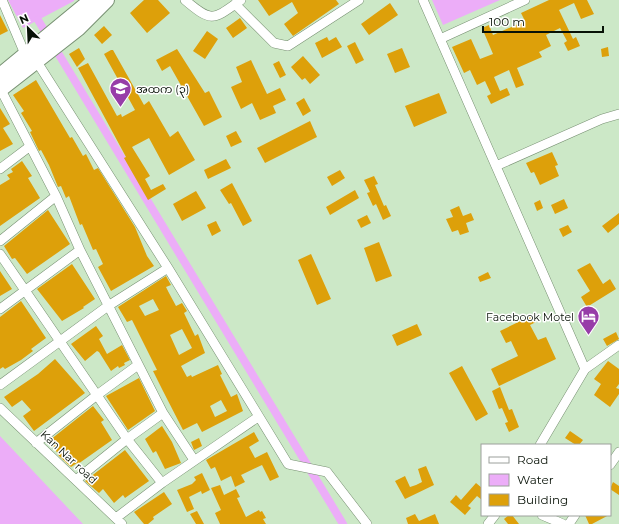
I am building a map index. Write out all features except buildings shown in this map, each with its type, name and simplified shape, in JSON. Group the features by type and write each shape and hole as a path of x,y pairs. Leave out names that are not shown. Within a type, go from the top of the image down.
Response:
{"highway":[{"path":"0,75 31,56 107,0"},
{"path":"73,24 87,1"},
{"path":"0,89 31,56"}],"street":[{"path":"2,0 31,56 168,268 288,464 299,468 327,472 367,524"},
{"path":"185,0 203,15 214,16 238,2 274,43 288,46 359,0"},
{"path":"423,0 584,369"},
{"path":"440,39 525,0"},
{"path":"0,89 29,147 56,196 80,250 163,414 194,460"},
{"path":"496,166 602,119 619,114"},
{"path":"0,169 29,147"},
{"path":"0,241 56,196"},
{"path":"0,309 80,250"},
{"path":"0,254 127,439 162,483"},
{"path":"0,385 108,306 168,268"},
{"path":"541,444 584,369 619,345"},
{"path":"36,443 138,365"},
{"name":"Kan Nar road","path":"0,408 119,521"},
{"path":"76,480 127,439 163,414"},
{"path":"119,521 162,483 258,417"},
{"path":"611,464 619,452"},
{"path":"488,524 494,516"},
{"path":"544,516 562,524"}],"water":[{"path":"8,0 74,0 74,1 23,28"},
{"path":"432,0 500,0 443,25"},
{"path":"0,436 83,524 0,524"}],"waterway":[{"path":"38,20 343,524"}],"place":[{"name":"အထက (၃)","path":"121,108"},
{"name":"Facebook Motel","path":"589,336"}]}
